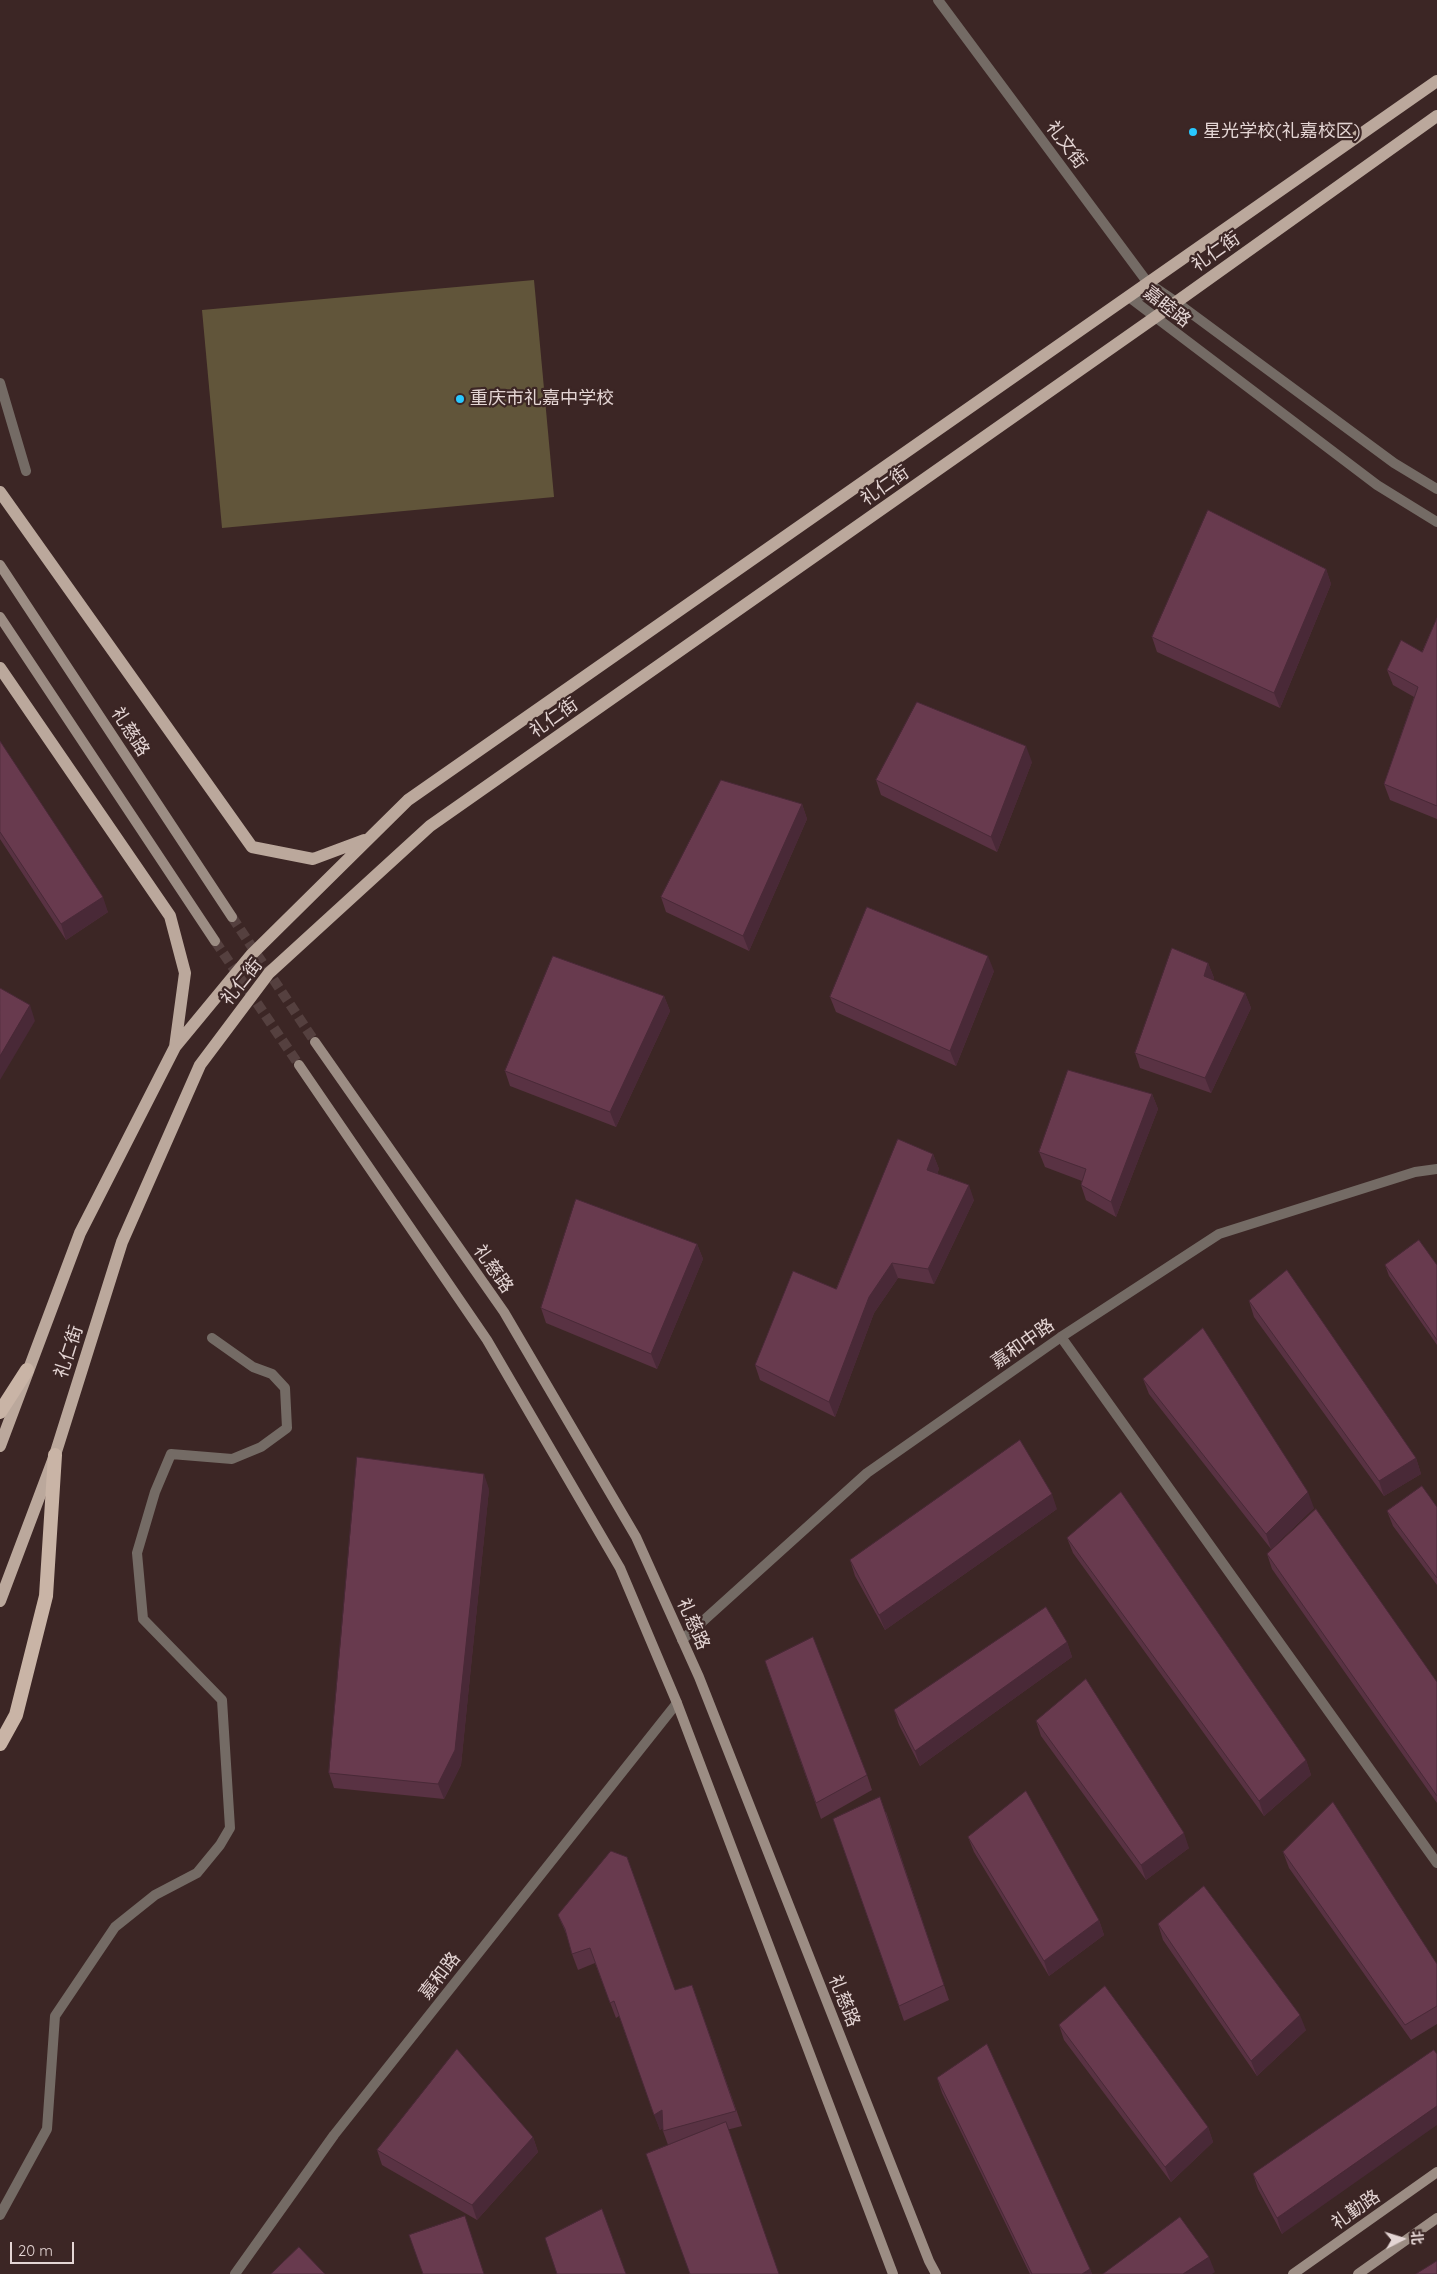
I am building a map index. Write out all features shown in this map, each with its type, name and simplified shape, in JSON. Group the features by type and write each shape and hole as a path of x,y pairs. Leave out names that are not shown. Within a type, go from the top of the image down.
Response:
{"highway":[{"path":"0,1412 27,1370"},
{"path":"0,1744 16,1715 46,1596 55,1455"}],"main road":[{"name":"礼仁街","path":"0,1446 80,1233 175,1047 251,955 408,800 1437,81"},
{"name":"礼仁街","path":"0,1601 55,1455 122,1242 200,1065 269,973 430,826 1154,318 1437,116"},
{"path":"0,492 252,847 313,858 369,838"},
{"name":"礼慈路","path":"0,565 232,917"},
{"path":"0,617 215,940"},
{"path":"0,668 170,916 185,973 175,1047"},
{"name":"礼慈路","path":"315,1042 504,1312 636,1537 699,1677 929,2261 936,2274"},
{"path":"299,1065 487,1340 620,1568 677,1703 893,2274"},
{"name":"礼勤路","path":"1293,2274 1437,2172"},
{"path":"1358,2274 1437,2218"}],"street":[{"name":"礼文街","path":"938,0 1148,283 1176,302"},
{"name":"嘉睦路","path":"1128,297 1145,295 1176,302 1394,463 1437,489"},
{"name":"嘉睦路","path":"1128,297 1377,485 1437,522"},
{"path":"0,383 26,471"},
{"name":"嘉和中路","path":"682,1640 867,1473 1061,1337 1219,1234 1415,1172 1437,1170"},
{"path":"1061,1337 1437,1863"},
{"path":"0,2215 47,2129 54,2016 115,1927 155,1895 197,1873 220,1845 230,1828 222,1700 143,1619 137,1553 155,1492 171,1454 232,1459 261,1447 287,1428 285,1388 272,1374 253,1367 212,1338"},
{"name":"嘉和路","path":"235,2274 334,2135 677,1703"}],"shaded area":[{"path":"534,280 554,497 222,528 202,310"}],"building":[{"path":"1208,510 1326,569 1274,693 1152,637"},
{"path":"1437,618 1437,806 1384,784 1418,687 1387,670 1401,640 1422,652"},
{"path":"917,702 1026,746 991,837 876,780"},
{"path":"0,741 103,897 61,924 0,832"},
{"path":"721,780 802,804 743,936 661,897"},
{"path":"867,907 988,956 950,1051 830,997"},
{"path":"1172,948 1208,963 1204,976 1245,993 1205,1078 1135,1053"},
{"path":"553,956 664,996 610,1112 505,1071"},
{"path":"0,988 30,1005 0,1056"},
{"path":"1068,1070 1152,1094 1111,1202 1081,1185 1086,1169 1039,1152"},
{"path":"898,1139 933,1154 927,1170 969,1185 928,1269 892,1263 869,1297 829,1402 755,1365 793,1271 836,1289"},
{"path":"576,1199 697,1244 651,1354 541,1308"},
{"path":"1419,1240 1437,1265 1437,1340 1385,1265"},
{"path":"1287,1270 1416,1458 1379,1481 1249,1301"},
{"path":"1203,1328 1308,1492 1266,1534 1143,1379"},
{"path":"1020,1440 1052,1494 879,1615 850,1560"},
{"path":"357,1457 484,1474 455,1750 438,1784 329,1773"},
{"path":"1422,1486 1437,1507 1437,1578 1387,1511"},
{"path":"1121,1492 1306,1760 1259,1801 1067,1538"},
{"path":"1316,1509 1437,1682 1437,1796 1267,1554"},
{"path":"1046,1607 1067,1642 915,1751 894,1710"},
{"path":"813,1637 867,1775 816,1803 765,1661"},
{"path":"1086,1679 1184,1833 1141,1865 1036,1721"},
{"path":"1026,1791 1099,1920 1044,1961 968,1837"},
{"path":"880,1797 944,1985 899,2006 833,1819"},
{"path":"1333,1802 1437,1964 1437,2006 1405,2025 1283,1852"},
{"path":"611,1851 627,1857 675,1990 692,1985 736,2111 663,2131 662,2110 654,2115 614,2001 610,2003 590,1948 572,1954 565,1929 558,1915"},
{"path":"1204,1886 1300,2015 1251,2061 1158,1924"},
{"path":"1105,1986 1208,2127 1165,2167 1059,2025"},
{"path":"987,2044 1090,2269 1082,2274 1032,2274 937,2078"},
{"path":"457,2049 533,2137 472,2205 377,2150"},
{"path":"1434,2050 1437,2054 1437,2106 1277,2218 1253,2174"},
{"path":"726,2122 779,2274 690,2274 646,2154"},
{"path":"602,2209 626,2274 557,2274 545,2238"},
{"path":"465,2216 484,2274 423,2274 409,2235"},
{"path":"1180,2217 1209,2257 1183,2274 1103,2274"},
{"path":"299,2247 325,2274 271,2274"},
{"path":"1437,2261 1437,2274 1416,2274"}],"tunnel":[{"path":"232,917 315,1042"},
{"path":"215,941 299,1065"}],"place":[{"name":"星光学校(礼嘉校区)","path":"1193,132"},
{"name":"重庆市礼嘉中学校","path":"460,399"}]}
